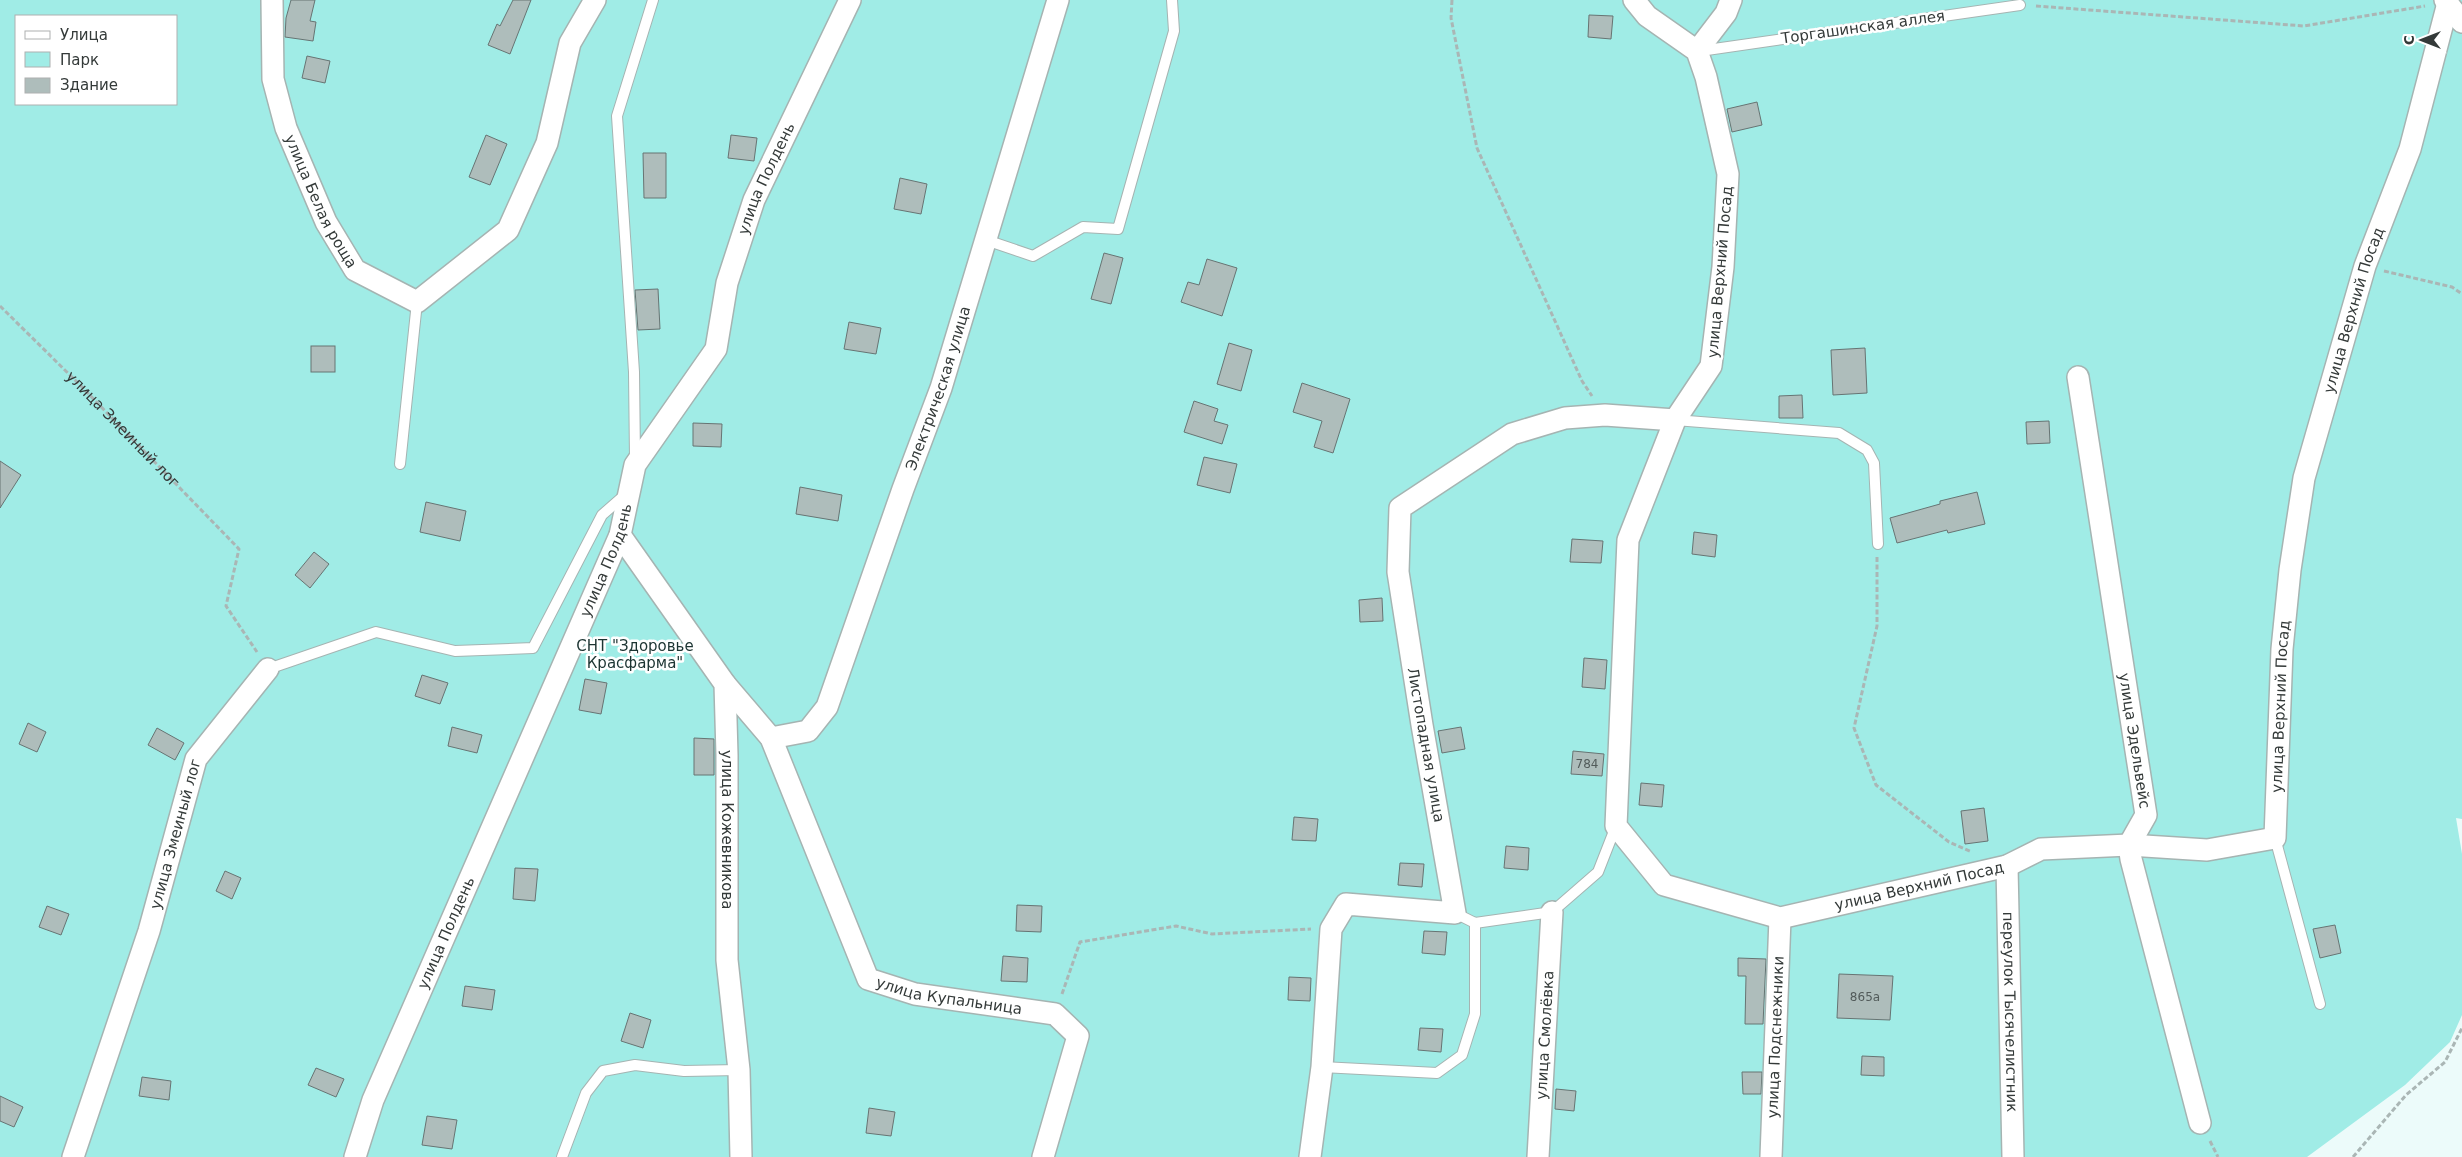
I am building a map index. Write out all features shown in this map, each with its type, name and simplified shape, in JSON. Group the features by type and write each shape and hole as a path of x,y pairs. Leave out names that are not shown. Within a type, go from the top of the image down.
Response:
{"street":[{"name":"улица Белая роща","path":"272,0 273,79 286,128 326,222 355,270 417,302"},
{"path":"417,302 508,230 547,143 570,43 595,0"},
{"name":"улица Полдень","path":"630,490 635,465 716,349 727,282 754,200 850,0"},
{"name":"Электрическая улица","path":"771,738 808,731 827,707 903,489 941,388 1058,0"},
{"path":"1634,0 1647,16 1697,51 1726,13 1731,0"},
{"path":"2446,1 2462,22"},
{"name":"улица Верхний Посад","path":"1697,51 1706,77 1728,174 1722,267 1711,366 1675,420 1628,540 1616,826 1664,885 1780,918 2007,866 2041,849 2129,846 2207,850 2275,838 2282,649 2290,570 2304,478 2365,266 2410,149 2446,1"},
{"name":"улица Эдельвейс","path":"2078,377 2146,815 2129,846"},
{"name":"Листопадная улица","path":"1455,913 1422,725 1398,572 1400,508 1512,434 1565,418 1604,415 1675,420"},
{"path":"620,535 724,684"},
{"name":"улица Полдень","path":"355,1157 373,1100 620,535"},
{"name":"улица Змеиный лог","path":"73,1157 149,931 196,759 268,669"},
{"name":"улица Купальница","path":"724,684 771,738 868,979 916,994 1055,1014"},
{"name":"улица Кожевникова","path":"724,684 727,754 727,960 739,1070 740,1157"},
{"path":"2129,846 2155,957 2200,1123"},
{"name":"переулок Тысячелистник","path":"2007,866 2013,1157"},
{"path":"1310,1157 1322,1067 1330,929 1346,904 1455,913"},
{"name":"улица Смолёвка","path":"1538,1157 1552,912"},
{"name":"улица Подснежники","path":"1771,1157 1780,918"},
{"path":"1043,1157 1078,1036 1055,1014"}],"lane":[{"path":"635,465 633,362 617,116 653,0"},
{"path":"986,240 1034,256 1084,227 1118,228 1174,31 1172,0"},
{"name":"Торгашинская аллея","path":"1697,51 2020,5"},
{"path":"400,464 417,302"},
{"path":"1675,420 1839,433 1867,450 1874,463 1878,544"},
{"path":"268,669 376,632 455,651 533,648 602,515 630,490"},
{"path":"620,535 630,490"},
{"path":"1455,913 1475,923 1552,912 1598,872 1616,826"},
{"path":"2275,838 2320,1004"},
{"path":"1322,1067 1437,1073 1462,1055 1475,1014 1475,923"},
{"path":"562,1157 586,1093 603,1071 635,1065 684,1071 739,1070"}],"path":[{"path":"1452,0 1451,18 1476,148 1582,381 1604,415"},
{"path":"2020,5 2304,26 2446,1"},
{"path":"2365,266 2452,287 2462,294"},
{"name":"улица Змеиный лог","path":"0,306 79,384 239,549 226,606 268,669"},
{"path":"1878,544 1877,626 1854,728 1876,785 1949,842 1974,852"},
{"path":"1055,1014 1080,942 1176,926 1212,934 1330,929"},
{"path":"2353,1157 2406,1095 2445,1062 2462,1028"}],"green space":[{"name":"СНТ \"Здоровье Красфарма\"","path":"0,0 2462,0 2462,819 2456,818 2462,854 2462,1015 2450,1042 2405,1085 2307,1157 0,1157"}],"building":[{"path":"291,0 315,0 310,21 316,22 313,41 285,37 286,18"},
{"path":"513,0 531,0 510,54 488,45 497,24 500,26"},
{"path":"1589,15 1613,16 1611,39 1588,37"},
{"path":"307,56 330,61 325,83 302,78"},
{"path":"1757,102 1762,125 1732,132 1727,109"},
{"path":"486,135 507,144 490,185 469,177"},
{"path":"731,135 757,138 754,161 728,158"},
{"path":"643,153 666,153 666,198 644,198"},
{"path":"900,178 927,184 921,214 894,209"},
{"path":"1104,253 1123,258 1111,304 1091,299"},
{"path":"1207,259 1237,268 1222,316 1181,302 1188,282 1199,285"},
{"path":"658,289 660,329 638,330 635,290"},
{"path":"849,322 881,328 876,354 844,349"},
{"path":"1229,343 1252,350 1241,391 1217,384"},
{"path":"311,346 335,346 335,372 311,372"},
{"path":"1865,348 1867,393 1833,395 1831,350"},
{"path":"1302,383 1350,399 1333,453 1314,447 1322,421 1293,412"},
{"path":"1802,395 1803,418 1779,418 1779,396"},
{"path":"1194,401 1218,409 1214,421 1228,425 1222,444 1184,432"},
{"path":"2049,421 2050,443 2027,444 2026,422"},
{"path":"693,423 722,424 721,447 693,446"},
{"path":"1204,457 1237,464 1230,493 1197,485"},
{"path":"0,461 21,475 0,508"},
{"path":"800,487 842,495 838,521 796,514"},
{"path":"1977,492 1985,524 1948,533 1947,530 1897,543 1890,518 1940,504 1940,501"},
{"path":"426,502 466,511 460,541 420,532"},
{"path":"1694,532 1717,535 1715,557 1692,554"},
{"path":"1572,539 1603,541 1601,563 1570,562"},
{"path":"314,552 329,564 310,588 295,575"},
{"path":"1382,598 1383,621 1360,622 1359,600"},
{"path":"1584,658 1607,660 1605,689 1582,687"},
{"path":"422,675 448,683 440,704 415,696"},
{"path":"585,679 607,683 601,714 579,710"},
{"path":"28,723 46,732 37,752 19,744"},
{"path":"452,727 482,735 477,753 448,746"},
{"path":"1461,727 1465,749 1442,753 1438,731"},
{"path":"157,728 184,743 175,760 148,745"},
{"path":"694,738 714,739 714,775 694,775"},
{"path":"1573,751 1604,754 1602,776 1571,774"},
{"path":"1641,783 1664,785 1662,807 1639,805"},
{"path":"1984,808 1988,841 1965,844 1961,811"},
{"path":"1294,817 1318,819 1316,841 1292,840"},
{"path":"1506,846 1529,848 1528,870 1504,868"},
{"path":"1400,863 1424,864 1422,887 1398,885"},
{"path":"515,868 538,869 535,901 513,899"},
{"path":"225,871 241,878 232,899 216,891"},
{"path":"1017,905 1042,906 1041,932 1016,931"},
{"path":"47,906 69,914 61,935 39,927"},
{"path":"2335,925 2341,953 2320,958 2313,929"},
{"path":"1424,931 1447,932 1445,955 1422,953"},
{"path":"1003,956 1028,958 1027,982 1001,981"},
{"path":"1738,958 1766,959 1763,1024 1745,1024 1746,976 1738,976"},
{"path":"1839,974 1893,976 1890,1020 1837,1018"},
{"path":"1289,977 1311,978 1310,1001 1288,1000"},
{"path":"465,986 495,990 492,1010 462,1006"},
{"path":"630,1013 651,1020 643,1048 621,1041"},
{"path":"1420,1028 1443,1029 1441,1052 1418,1050"},
{"path":"1862,1056 1884,1057 1884,1076 1861,1075"},
{"path":"316,1068 344,1079 336,1097 308,1085"},
{"path":"1742,1072 1762,1072 1761,1094 1743,1094"},
{"path":"142,1077 171,1081 169,1100 139,1096"},
{"path":"1556,1089 1576,1091 1574,1111 1555,1109"},
{"path":"0,1096 23,1107 14,1127 0,1121"},
{"path":"869,1108 895,1112 891,1136 866,1133"},
{"path":"427,1116 457,1120 452,1149 422,1145"}]}
